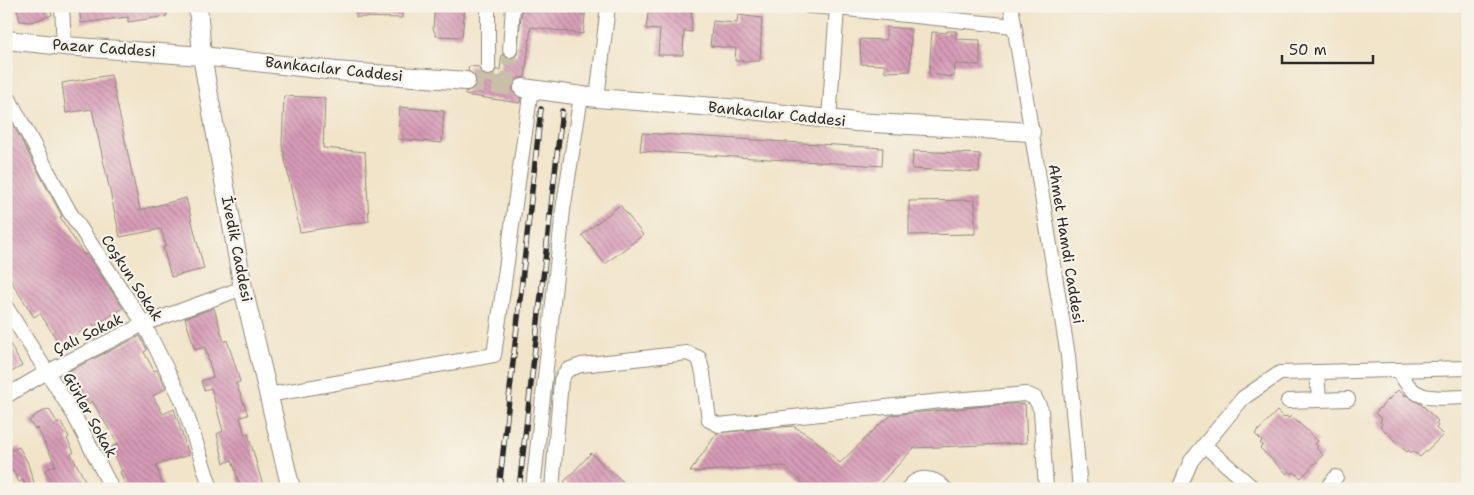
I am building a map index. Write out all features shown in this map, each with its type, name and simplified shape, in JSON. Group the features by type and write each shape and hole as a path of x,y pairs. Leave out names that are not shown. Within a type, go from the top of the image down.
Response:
{"main road":[{"name":"İvedik Caddesi","path":"198,6 202,56 243,288 291,489"},
{"name":"Pazar Caddesi","path":"6,40 202,56"},
{"name":"Bankacılar Caddesi","path":"202,56 336,71 466,81"},
{"name":"Bankacılar Caddesi","path":"527,88 589,97 741,108 829,119 1031,132"}],"street":[{"path":"62,6 64,46"},
{"path":"488,6 488,68"},
{"path":"510,50 513,6"},
{"path":"533,489 563,210 608,6"},
{"path":"808,6 881,9 1014,26"},
{"name":"Ahmet Hamdi Caddesi","path":"1012,6 1068,356 1080,489"},
{"path":"829,119 837,8"},
{"path":"268,395 494,355 527,88"},
{"name":"Coşkun Sokak","path":"6,93 69,211 144,324 182,400 212,489"},
{"name":"Çalı Sokak","path":"6,396 47,372 144,324 243,288"},
{"name":"Gürler Sokak","path":"6,307 74,415 112,489"},
{"path":"552,489 561,380 567,370 581,365 687,353 699,358 703,373 709,420 719,425 940,401 1026,394 1035,398 1041,410 1046,489"},
{"path":"1179,489 1191,461 1243,398 1280,373 1468,368"},
{"path":"1399,370 1404,382 1423,397 1468,397"},
{"path":"1317,372 1319,399"},
{"path":"1288,401 1348,399"},
{"path":"1204,445 1254,489"},
{"path":"1326,489 1336,477"},
{"path":"908,489 915,481 927,478 939,482 945,489"}],"building":[{"path":"16,6 49,6 52,15 31,22 20,21"},
{"path":"79,6 166,6 167,16 128,22 128,17 81,23"},
{"path":"356,6 402,6 402,18 356,17"},
{"path":"435,6 465,6 462,37 436,36 433,28"},
{"path":"522,6 586,6 583,34 531,27 525,77 519,78 513,86 513,92 521,98 520,103 465,95 465,92 471,90 476,82 475,76 468,71 469,66 479,67 481,73 488,77 493,75 496,70 500,70 502,54 510,59 517,54"},
{"path":"649,6 691,7 692,32 684,31 683,55 658,55 660,30 646,29"},
{"path":"738,15 762,18 760,61 735,61 736,48 710,46 713,21 737,23"},
{"path":"886,27 911,29 910,71 885,72 885,65 861,64 860,39 886,40"},
{"path":"947,31 956,31 956,39 980,40 980,65 955,64 954,77 929,74 932,32 947,33"},
{"path":"111,75 140,210 186,198 204,269 171,277 163,247 166,246 161,229 120,237 92,109 66,113 62,83"},
{"path":"284,96 325,98 323,148 365,152 369,221 300,232 282,145"},
{"path":"400,107 444,111 442,143 398,139"},
{"path":"6,112 62,216 60,217 84,255 87,254 123,308 60,345 40,313 34,317 6,273"},
{"path":"642,133 883,148 882,166 640,151"},
{"path":"913,151 980,154 979,172 912,169"},
{"path":"975,200 975,234 909,235 909,201"},
{"path":"620,205 643,235 605,264 582,235"},
{"path":"214,308 224,342 227,340 237,371 240,382 236,383 248,415 240,417 245,435 248,434 264,489 241,489 232,460 224,463 217,434 223,431 211,388 204,390 201,381 213,377 205,347 195,350 185,318"},
{"path":"140,336 147,350 144,352 154,371 157,370 166,388 153,396 163,414 174,409 189,455 156,465 164,489 132,489 130,486 126,488 120,472 122,471 111,448 118,444 92,401 88,404 76,382 73,384 67,372"},
{"path":"6,337 22,366 6,375"},
{"path":"1398,390 1421,404 1438,421 1436,428 1443,435 1420,457 1413,451 1411,453 1409,450 1407,452 1399,445 1380,426 1382,419 1375,413"},
{"path":"1025,404 1027,443 914,448 875,489 809,489 785,466 690,472 717,433 793,426 813,438 840,463 892,415"},
{"path":"49,409 58,424 61,422 69,437 67,439 74,452 71,454 88,486 82,489 56,489 45,470 56,465 37,428 35,429 29,421 37,414"},
{"path":"1277,411 1284,418 1291,416 1318,441 1315,444 1318,446 1316,448 1323,455 1301,478 1294,472 1292,474 1289,471 1287,474 1260,448 1263,445 1260,443 1262,441 1255,434"},
{"path":"19,447 27,461 36,489 26,489 23,480 19,482 6,459 6,453"},
{"path":"591,453 631,489 572,489 564,482"}],"tunnel":[{"path":"508,86 510,50"},
{"path":"488,68 488,83"},
{"path":"466,81 523,88"}],"railway":[{"path":"499,489 541,109"},
{"path":"519,489 562,111"}]}
